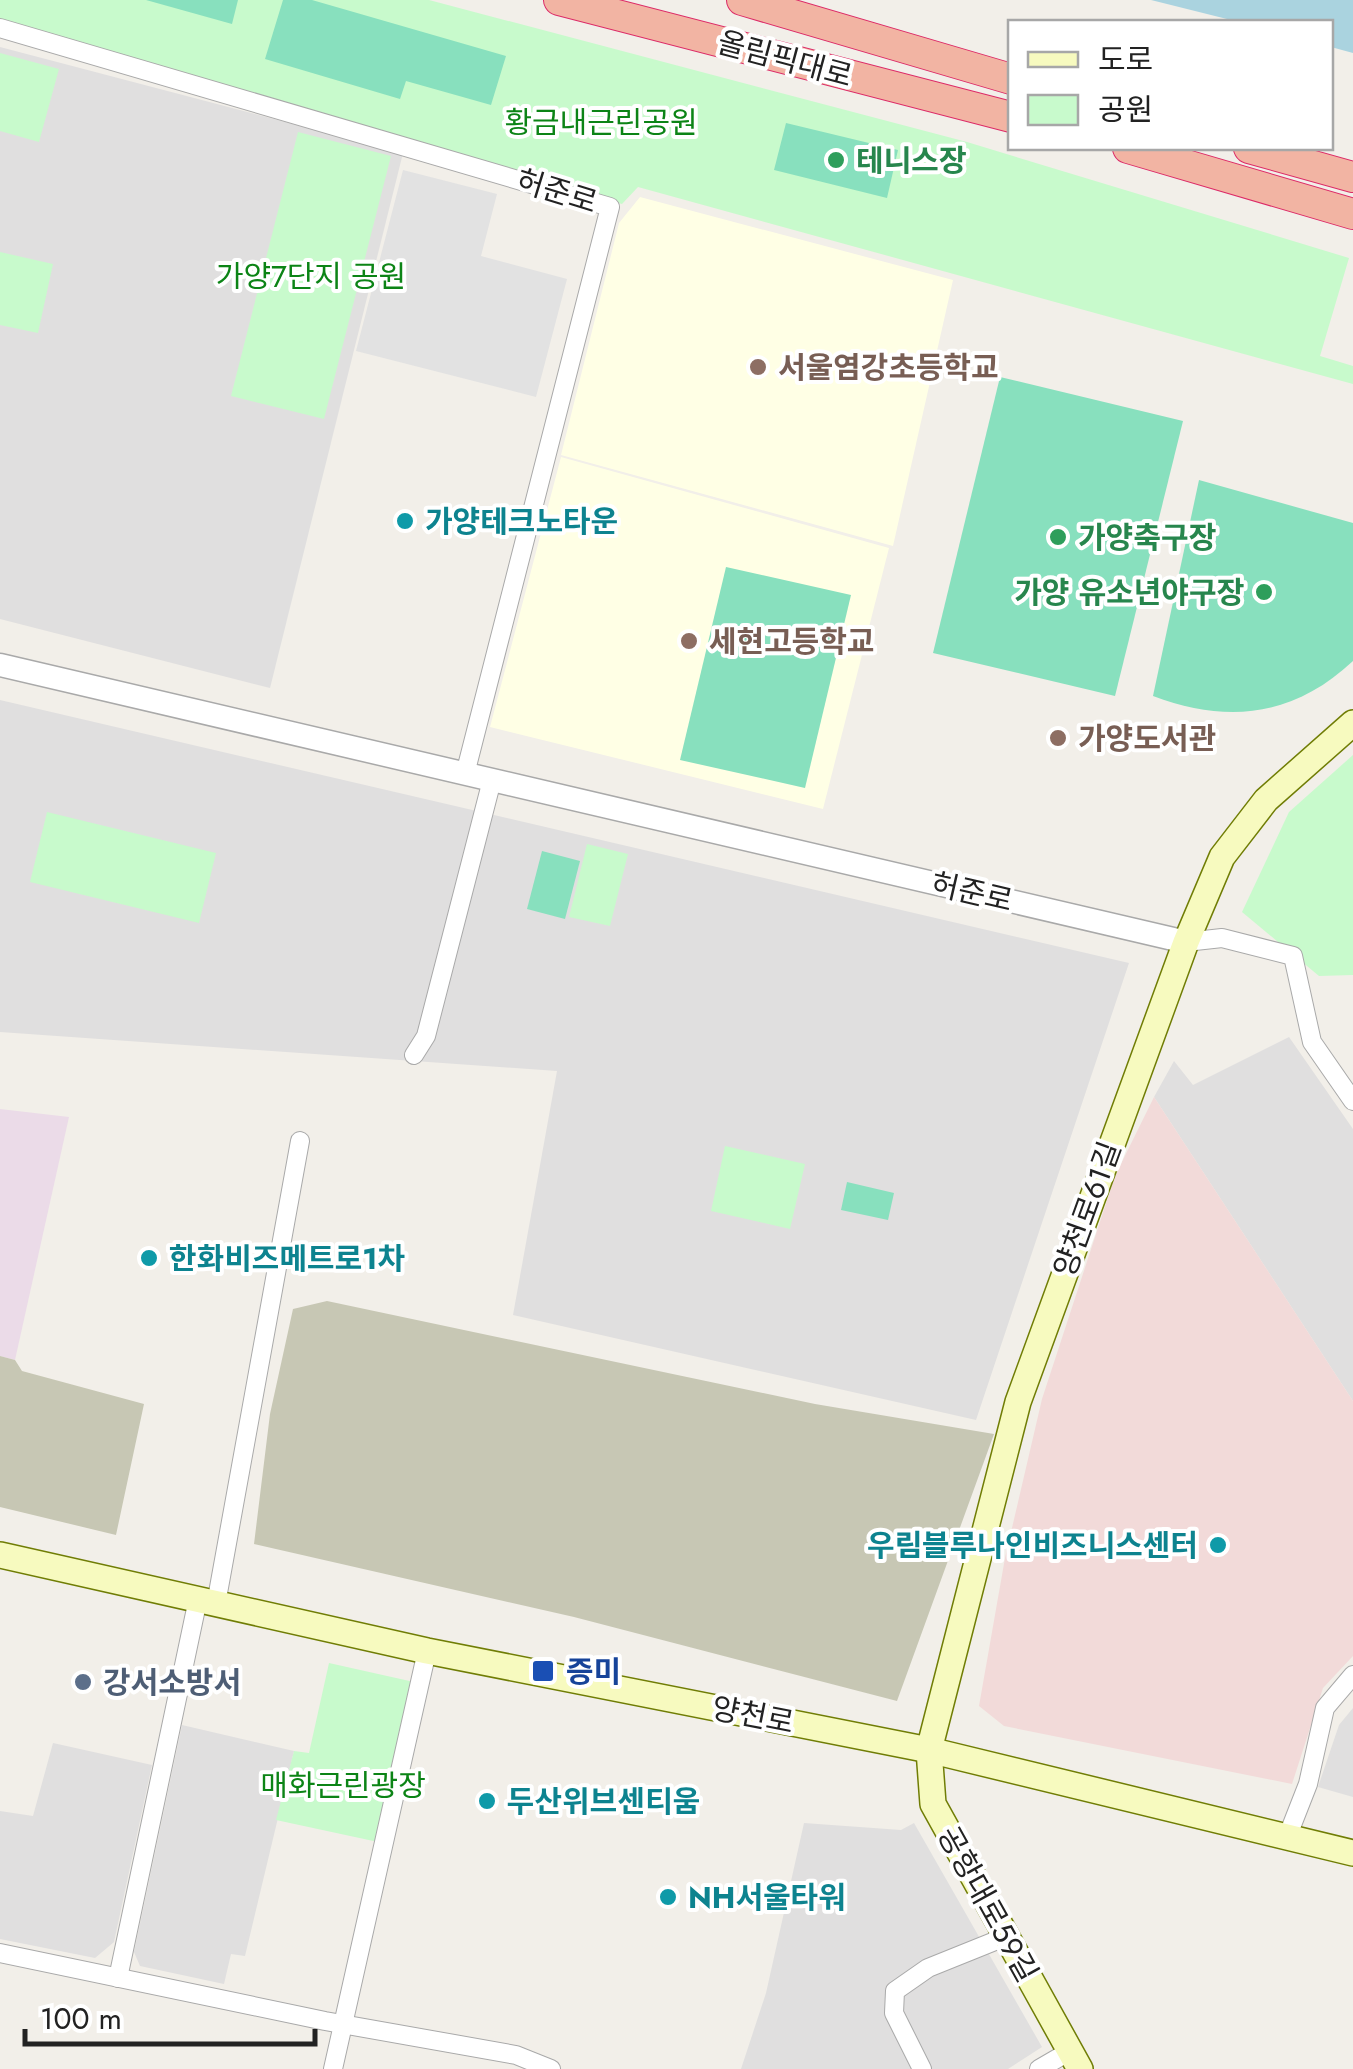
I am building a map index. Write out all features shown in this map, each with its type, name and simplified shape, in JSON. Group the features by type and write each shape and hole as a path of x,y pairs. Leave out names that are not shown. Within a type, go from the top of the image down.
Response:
{"highway":[{"name":"올림픽대로","path":"559,0 1008,116"},
{"name":"올림픽대로","path":"742,0 1008,78"},
{"path":"1136,150 1353,214"},
{"path":"1256,150 1353,177"},
{"path":"1210,169 1353,233"}],"main road":[{"name":"양천로61길","path":"929,1750 1018,1402 1186,942 1222,857 1266,800 1353,724"},
{"name":"양천로","path":"0,1555 427,1651 929,1750 1353,1853"},
{"name":"공항대로59길","path":"929,1750 930,1798 1075,2060"}],"street":[{"name":"허준로","path":"0,28 610,207 465,774"},
{"name":"허준로","path":"0,665 1186,942"},
{"path":"414,1056 426,1036 492,780"},
{"path":"1186,942 1222,938 1293,956 1312,1042 1353,1101"},
{"path":"118,1978 276,1288 300,1141"},
{"path":"334,2069 427,1651"},
{"path":"1288,1835 1308,1784 1325,1708 1353,1676"},
{"path":"922,2069 894,2012 896,1990 928,1968 1005,1937"},
{"path":"0,1954 516,2055 550,2069"},
{"name":"공항대로59길","path":"1039,2069 1075,2060"}],"shaded area":[{"path":"0,47 403,153 270,688 0,619"},
{"path":"403,170 497,194 481,256 567,279 536,397 356,351"},
{"name":"서울염강초등학교","path":"640,197 953,280 893,546 561,455 619,223"},
{"path":"561,457 889,548 823,809 490,727"},
{"path":"0,700 1129,963 976,1420 513,1315 557,1071 0,1032"},
{"path":"1289,1037 1353,1129 1353,1401 1154,1097 1174,1061 1193,1085"},
{"path":"1154,1097 1353,1401 1353,1656 1323,1688 1292,1784 1004,1726 979,1706 1005,1558 1042,1399 1115,1176"},
{"path":"0,1109 69,1117 15,1360 0,1356"},
{"path":"327,1301 815,1404 994,1434 897,1701 574,1617 254,1544 270,1414 293,1309"},
{"path":"0,1356 15,1360 22,1371 144,1404 116,1535 0,1507"},
{"path":"1353,1708 1353,1797 1318,1787 1339,1725"},
{"path":"182,1725 294,1751 245,1956 231,1954 224,1984 140,1966 134,1952"},
{"path":"53,1743 152,1765 114,1942 95,1958 0,1939 0,1811 33,1816"},
{"path":"804,1823 901,1830 914,1823 1042,2047 1008,2069 741,2069 766,1993"}],"green space":[{"name":"황금내근린공원","path":"0,0 429,0 967,142 1349,258 1320,356 1353,366 1353,384 638,187 622,204 0,22"},
{"path":"146,0 238,0 232,24"},
{"path":"283,0 312,0 506,56 491,105 406,81 400,99 265,59"},
{"path":"0,53 59,69 39,142 0,131"},
{"name":"테니스장","path":"786,123 898,150 887,198 774,170"},
{"name":"가양7단지 공원","path":"298,132 391,156 324,419 231,396"},
{"path":"0,252 53,264 38,333 0,325"},
{"name":"가양축구장","path":"1000,377 1183,421 1115,696 933,653"},
{"name":"가양 유소년야구장","path":"1199,480 1353,523 1353,661 1307,694 1259,710 1233,712 1181,705 1153,696"},
{"path":"726,567 851,595 805,788 680,760"},
{"path":"1353,755 1353,975 1319,976 1242,912 1289,812"},
{"path":"47,812 216,853 199,923 30,882"},
{"path":"587,844 628,854 610,926 569,917"},
{"path":"542,851 580,861 565,919 527,909"},
{"path":"725,1146 805,1164 790,1229 711,1211"},
{"path":"847,1182 894,1193 888,1220 841,1210"},
{"name":"매화근린광장","path":"329,1663 414,1682 378,1842 276,1820 294,1751 309,1753"}],"water":[{"path":"1151,0 1353,0 1353,53 1333,48 1333,20 1231,20"}],"place":[{"name":"테니스장","path":"836,160"},
{"name":"서울염강초등학교","path":"758,367"},
{"name":"가양테크노타운","path":"405,521"},
{"name":"가양축구장","path":"1058,537"},
{"name":"가양 유소년야구장","path":"1264,592"},
{"name":"세현고등학교","path":"689,641"},
{"name":"가양도서관","path":"1058,738"},
{"name":"한화비즈메트로1차","path":"149,1258"},
{"name":"우림블루나인비즈니스센터","path":"1218,1545"},
{"name":"증미","path":"543,1671"},
{"name":"강서소방서","path":"83,1682"},
{"name":"두산위브센티움","path":"487,1801"},
{"name":"NH서울타워","path":"668,1897"}]}
